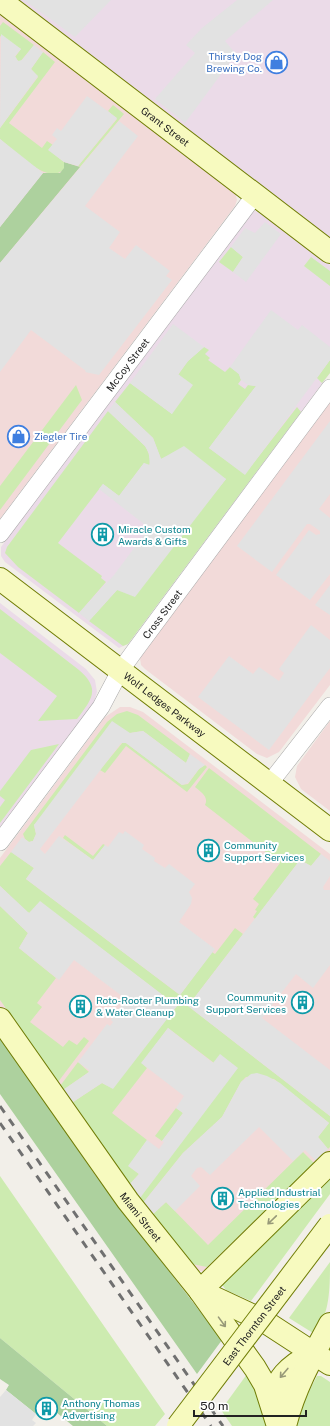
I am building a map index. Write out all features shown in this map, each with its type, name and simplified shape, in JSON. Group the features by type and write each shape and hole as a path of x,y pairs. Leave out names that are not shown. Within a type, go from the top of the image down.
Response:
{"main road":[{"name":"Grant Street","path":"0,0 330,252"},
{"name":"Wolf Ledges Parkway","path":"0,579 330,830"},
{"name":"Miami Street","path":"0,1019 128,1201 200,1291 264,1321 322,1358"},
{"path":"275,1416 265,1385 255,1368 200,1291 330,1163"},
{"name":"East Thornton Street","path":"178,1426 330,1226"},
{"path":"285,1426 290,1406 299,1382 322,1358 330,1324"},
{"path":"275,1416 274,1390 280,1378 288,1368 322,1358"}],"street":[{"name":"McCoy Street","path":"0,534 255,195"},
{"name":"Cross Street","path":"0,842 101,707 120,671 330,388"},
{"path":"269,784 330,706"}],"shaded area":[{"path":"17,0 330,0 330,239"},
{"path":"24,0 111,0 75,37"},
{"path":"237,0 273,0 225,41 236,54 185,123 155,99 195,53 186,45 202,28"},
{"path":"0,13 235,192 237,200 235,206 0,519"},
{"path":"1,34 21,49 15,56 18,61 22,60 34,45 43,52 31,69 38,76 0,128"},
{"path":"87,96 117,118 78,166 64,162 48,150 57,139 52,135 57,128 61,131"},
{"path":"119,121 138,136 85,206 120,232 109,248 125,259 136,245 170,271 166,276 172,280 99,375 85,372 86,371 31,330 0,372 0,263"},
{"path":"0,139 43,173 0,227"},
{"path":"255,211 261,213 330,265 330,373 128,644 119,648 5,562 1,556 1,547 251,212"},
{"path":"265,222 281,234 246,282 233,272 243,257 231,247 245,228 255,233"},
{"path":"271,310 298,330 302,325 330,347 330,360 245,475 209,448 256,386 248,385 241,380 239,374 230,367"},
{"path":"173,324 204,347 188,361 178,374 193,385 172,414 130,383"},
{"path":"330,401 330,685 279,752 267,758 257,754 145,669 141,665 140,658"},
{"path":"115,402 153,438 161,459 184,446 226,479 135,597 117,590 89,621 79,613 114,575 149,528 99,489 103,484 119,496 144,463 150,465 149,453 145,446 108,411"},
{"path":"330,421 330,494 319,509 330,518 330,574 310,600 276,575 309,530 316,535 320,534 320,531 310,524 307,524 272,572 237,546"},
{"path":"330,585 330,615 315,605"},
{"path":"0,603 86,669 95,680 97,692 93,705 0,831"},
{"path":"311,625 330,640 330,668 269,750 198,697 229,656 253,674 259,667 279,681 284,673 279,669"},
{"path":"120,707 130,707 143,712 330,854 330,1153 206,1272 194,1270 29,1049 0,1007 0,858 105,717"},
{"path":"112,721 130,733 143,731 186,763 190,754 205,765 199,769 188,783 182,785 126,743 121,743 40,849 45,854 59,836 93,860 105,845 108,847 119,832 123,834 125,831 144,845 142,849 155,858 154,861 165,868 169,864 195,884 189,892 192,898 191,904 179,922 215,949 180,995 26,879 34,868 11,852 22,837 29,842 33,841 36,834 34,825"},
{"path":"330,721 330,811 301,789 295,777 297,766"},
{"path":"321,854 330,861 330,876 323,887 324,890 330,890 330,965 313,988 296,974 262,1018 330,1070 330,1116 188,1006 300,860 311,866"},
{"path":"0,886 29,913 40,901 177,1006 113,1089 102,1083 73,1102 63,1090 89,1072 89,1070 78,1062 107,1024 110,1026 113,1022 111,1020 126,999 74,960 59,980 19,948 28,933 0,906"},
{"path":"168,1028 213,1063 220,1054 238,1068 140,1198 129,1185 139,1174 128,1166 147,1140 159,1149 164,1142 162,1141 183,1113 176,1108 184,1096 141,1063"},
{"path":"257,1073 267,1076 280,1083 329,1123 318,1137 328,1149 316,1161 305,1150 293,1161 259,1127 210,1175 201,1167 197,1168 191,1176 200,1186 175,1211 166,1202 152,1215 143,1203 183,1153 222,1117 241,1082 251,1074"},
{"path":"6,1390 36,1414 32,1420 36,1423 33,1426 0,1426 0,1397"}],"green space":[{"path":"3,22 34,45 20,62 15,57 21,49 0,36 0,26"},
{"path":"43,52 55,62 9,123 42,148 47,141 53,145 49,150 64,162 64,169 54,174 38,169 0,139 0,128 38,77 31,69"},
{"path":"113,105 124,114 80,167 78,166 117,119 108,111"},
{"path":"64,162 80,167 0,263 0,227 43,173 60,173 64,168"},
{"path":"231,247 243,257 233,272 219,262"},
{"path":"311,257 330,271 330,286 304,266"},
{"path":"204,347 209,350 205,354 210,358 208,360 225,372 230,367 239,374 241,380 238,384 245,389 248,385 256,386 209,448 245,474 297,407 301,412 128,644 123,646 89,621 117,590 181,535 226,479 172,454 161,459 153,438 115,402 130,383 172,414 178,375 188,361"},
{"path":"330,360 330,373 322,383 317,378"},
{"path":"76,385 82,400 0,510 0,486"},
{"path":"108,411 145,446 148,451 150,464 149,466 144,463 119,496 103,484 58,543 102,576 101,578 106,582 79,613 18,567 5,553 7,547"},
{"path":"0,609 86,677 90,683 92,694 87,706 77,719 38,721 57,696 0,653"},
{"path":"127,711 138,715 190,754 186,763 143,731 130,733 34,825 36,834 33,841 29,842 25,839 23,834 107,722 117,714"},
{"path":"123,742 182,785 188,784 199,769 205,765 207,767 187,792 126,746 105,773 100,770"},
{"path":"59,744 0,823 0,807 5,800 0,796 0,791 31,750"},
{"path":"209,768 321,854 311,866 300,860 255,919 253,917 259,904 253,899 280,863 205,805 205,797 195,787"},
{"path":"65,835 93,856 103,844 105,845 93,860 63,838"},
{"path":"11,852 34,868 26,879 180,995 212,952 215,954 235,928 243,934 188,1006 330,1116 330,1147 328,1149 318,1137 329,1123 274,1079 246,1077 241,1082 222,1117 183,1153 143,1203 140,1198 144,1190 237,1068 214,1063 168,1028 142,1063 147,1068 112,1113 147,1140 129,1166 139,1174 129,1185 73,1102 102,1083 112,1088 177,1006 40,902 30,913 27,912 0,886 0,866"},
{"path":"0,906 28,933 19,948 56,978 37,1003 42,1007 30,1022 63,1047 69,1040 77,1045 84,1037 89,1041 58,1082 0,1000"},
{"path":"0,1036 95,1175 222,1340 197,1374 0,1094"},
{"path":"78,1062 89,1072 63,1090 60,1086"},
{"path":"176,1108 183,1113 162,1141 155,1136"},
{"path":"303,1152 314,1163 207,1267 192,1264 152,1215 166,1202 208,1245"},
{"path":"330,1172 330,1194 251,1301 226,1290 223,1286 220,1286"},
{"path":"0,1176 165,1414 155,1426 107,1426 0,1338"},
{"path":"330,1262 330,1282 326,1311 319,1327 313,1333 289,1318"},
{"path":"0,1338 107,1426 73,1426 45,1403 36,1414 6,1390 9,1385 0,1379"},
{"path":"250,1370 270,1426 232,1426 221,1410"},
{"path":"317,1376 321,1376 330,1382 330,1426 297,1426 305,1399"}],"railway":[{"path":"0,1106 223,1426"},
{"path":"0,1123 211,1426"}],"place":[{"name":"Thirsty Dog Brewing Co.","path":"277,62"},
{"name":"Ziegler Tire","path":"19,436"},
{"name":"Miracle Custom Awards & Gifts","path":"103,535"},
{"name":"Community Support Services","path":"208,851"},
{"name":"Coummunity Support Services","path":"302,1003"},
{"name":"Roto-Rooter Plumbing & Water Cleanup","path":"81,1006"},
{"name":"Applied Industrial Technologies","path":"222,1198"},
{"name":"Anthony Thomas Advertising","path":"46,1409"}]}
